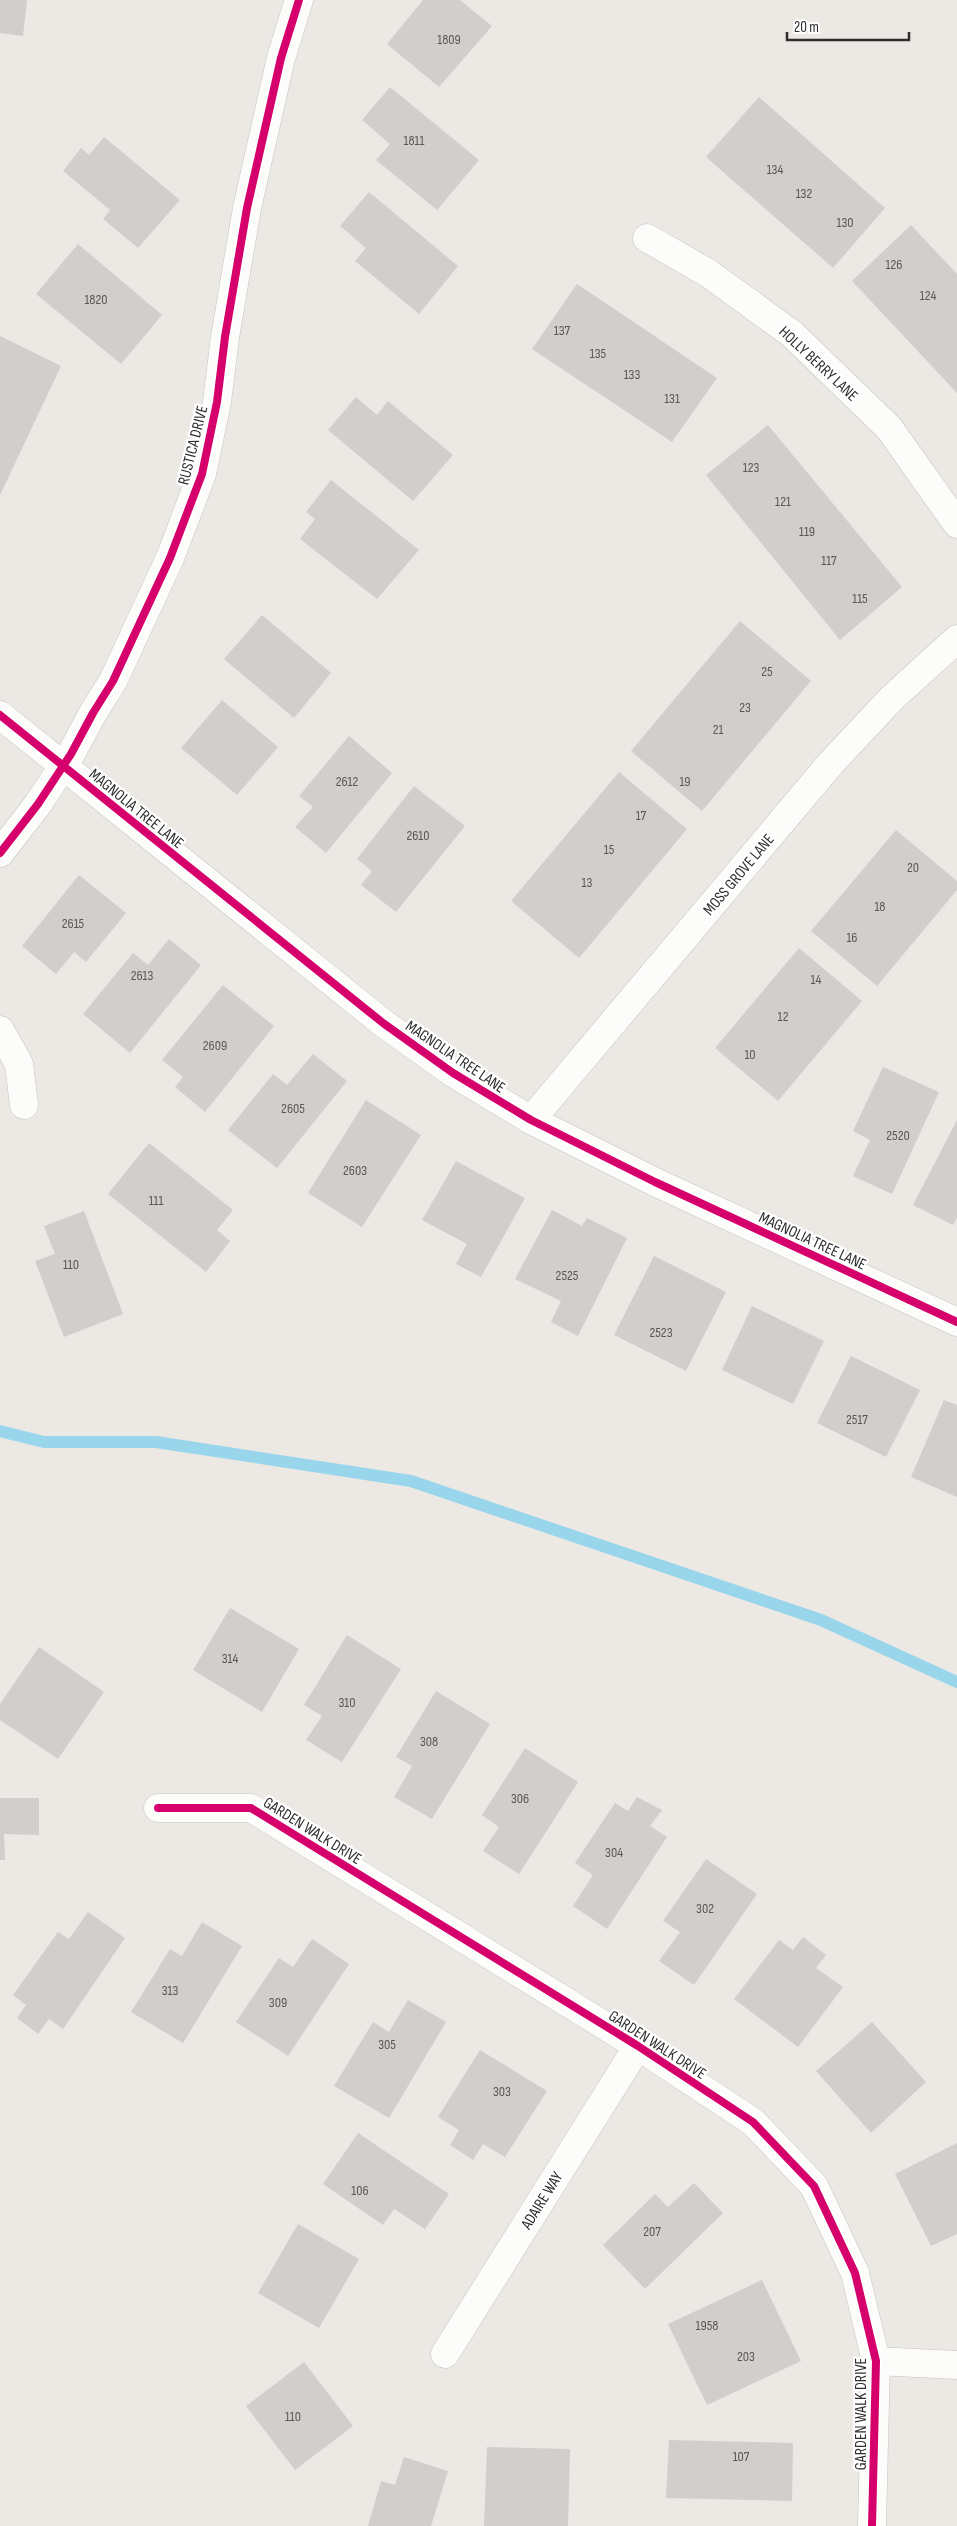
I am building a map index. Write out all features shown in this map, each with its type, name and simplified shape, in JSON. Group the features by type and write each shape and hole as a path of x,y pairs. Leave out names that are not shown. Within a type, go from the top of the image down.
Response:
{"street":[{"name":"RUSTICA DRIVE","path":"0,854 38,804 113,681 140,628 170,558 202,474 217,402 225,337 249,198 281,58 299,0"},
{"name":"HOLLY BERRY LANE","path":"647,238 708,273 792,334 889,428 957,524"},
{"name":"MOSS GROVE LANE","path":"530,1120 831,764 892,698 957,639"},
{"name":"MAGNOLIA TREE LANE","path":"0,715 62,767 383,1023 453,1073 530,1120 655,1182 957,1322"},
{"path":"0,1030 19,1064 24,1105"},
{"name":"GARDEN WALK DRIVE","path":"158,1808 251,1808 638,2046 753,2122 814,2186 855,2273 876,2361 872,2526"},
{"name":"ADAIRE WAY","path":"445,2354 638,2046"},
{"path":"876,2361 957,2365"}],"building":[{"path":"0,0 27,0 23,36 0,33"},
{"path":"423,0 460,0 492,26 439,87 387,44"},
{"path":"390,87 479,160 437,210 376,160 390,144 362,120"},
{"path":"759,97 885,208 833,268 706,157"},
{"path":"104,137 180,200 138,248 103,219 110,210 63,171 81,148 89,155"},
{"path":"369,192 458,266 419,314 355,261 366,248 340,226"},
{"path":"911,225 957,274 957,393 852,281"},
{"path":"78,244 162,315 121,364 36,294"},
{"path":"577,284 717,378 672,442 532,349"},
{"path":"0,336 61,366 0,495"},
{"path":"356,397 377,415 388,401 453,455 413,501 328,430"},
{"path":"768,425 902,587 840,640 706,475"},
{"path":"331,480 419,550 377,599 300,539 315,519 306,512"},
{"path":"262,615 331,673 294,718 224,659"},
{"path":"740,621 811,681 702,811 631,751"},
{"path":"222,700 278,747 237,795 181,748"},
{"path":"349,736 392,773 326,853 295,827 313,807 299,796"},
{"path":"619,772 687,829 579,958 511,901"},
{"path":"414,786 465,826 396,912 361,885 372,871 357,859"},
{"path":"896,830 957,881 957,890 877,986 811,931"},
{"path":"79,875 126,913 86,962 74,952 56,974 22,946"},
{"path":"169,939 201,965 130,1053 83,1014 133,953 148,965"},
{"path":"799,948 862,1001 778,1101 715,1048"},
{"path":"223,985 274,1026 205,1112 175,1087 183,1077 162,1060"},
{"path":"313,1054 347,1081 277,1168 228,1130 273,1074 287,1085"},
{"path":"883,1067 939,1092 892,1194 853,1176 870,1140 853,1131"},
{"path":"366,1100 421,1135 362,1227 308,1193"},
{"path":"957,1120 957,1218 953,1225 913,1205"},
{"path":"149,1143 233,1210 217,1230 230,1241 206,1272 108,1194"},
{"path":"456,1161 525,1198 481,1277 456,1264 467,1244 422,1220"},
{"path":"552,1210 582,1226 587,1218 627,1238 578,1336 551,1322 561,1301 515,1279"},
{"path":"84,1211 123,1314 64,1337 35,1261 55,1254 44,1226"},
{"path":"654,1256 726,1292 686,1371 614,1335"},
{"path":"752,1306 824,1341 793,1404 722,1370"},
{"path":"851,1356 920,1390 886,1457 817,1423"},
{"path":"944,1400 957,1405 957,1497 911,1477"},
{"path":"230,1608 299,1649 262,1712 193,1670"},
{"path":"347,1635 401,1669 342,1762 306,1740 322,1716 304,1705"},
{"path":"39,1647 104,1692 58,1759 0,1720 0,1704"},
{"path":"436,1691 490,1724 432,1819 394,1797 412,1766 396,1757"},
{"path":"525,1748 578,1782 519,1874 483,1851 499,1827 482,1815"},
{"path":"637,1797 662,1810 650,1826 667,1837 607,1929 573,1906 593,1875 575,1863 615,1803 628,1811"},
{"path":"0,1798 39,1798 39,1835 4,1834 5,1860 0,1860"},
{"path":"706,1859 757,1894 694,1985 659,1961 680,1932 663,1921"},
{"path":"88,1912 125,1938 63,2029 49,2019 38,2034 17,2018 26,2005 13,1995 58,1932 69,1939"},
{"path":"202,1922 242,1946 183,2043 131,2012 170,1949 182,1956"},
{"path":"803,1937 826,1955 816,1968 843,1987 798,2047 734,1999 779,1940 793,1950"},
{"path":"312,1939 349,1964 288,2056 236,2022 279,1958 293,1967"},
{"path":"408,2000 446,2022 389,2118 334,2086 373,2022 389,2032"},
{"path":"872,2022 926,2082 871,2133 816,2071"},
{"path":"480,2050 547,2091 505,2157 483,2144 473,2160 450,2145 459,2130 438,2117"},
{"path":"358,2133 449,2194 425,2229 394,2209 383,2225 323,2184"},
{"path":"957,2143 957,2234 931,2246 895,2174"},
{"path":"694,2183 723,2213 645,2289 603,2245 655,2194 668,2207"},
{"path":"298,2224 359,2259 319,2328 258,2293"},
{"path":"762,2280 801,2361 707,2405 668,2324"},
{"path":"304,2362 353,2426 295,2470 246,2406"},
{"path":"669,2440 793,2443 792,2501 666,2498"},
{"path":"487,2447 570,2449 568,2526 484,2526"},
{"path":"404,2457 448,2471 431,2526 368,2526 381,2481 395,2485"}],"waterway":[{"path":"0,1431 44,1442 156,1442 411,1481 821,1620 957,1682"}],"cycle path":[{"path":"0,853 38,804 71,754 113,681 170,558 202,474 217,402 225,337 247,208 281,58 299,0"},
{"path":"0,715 383,1023 453,1073 531,1120 655,1182 957,1322"},
{"path":"158,1808 251,1808 638,2046 753,2122 814,2186 855,2273 876,2361 872,2526"}]}
